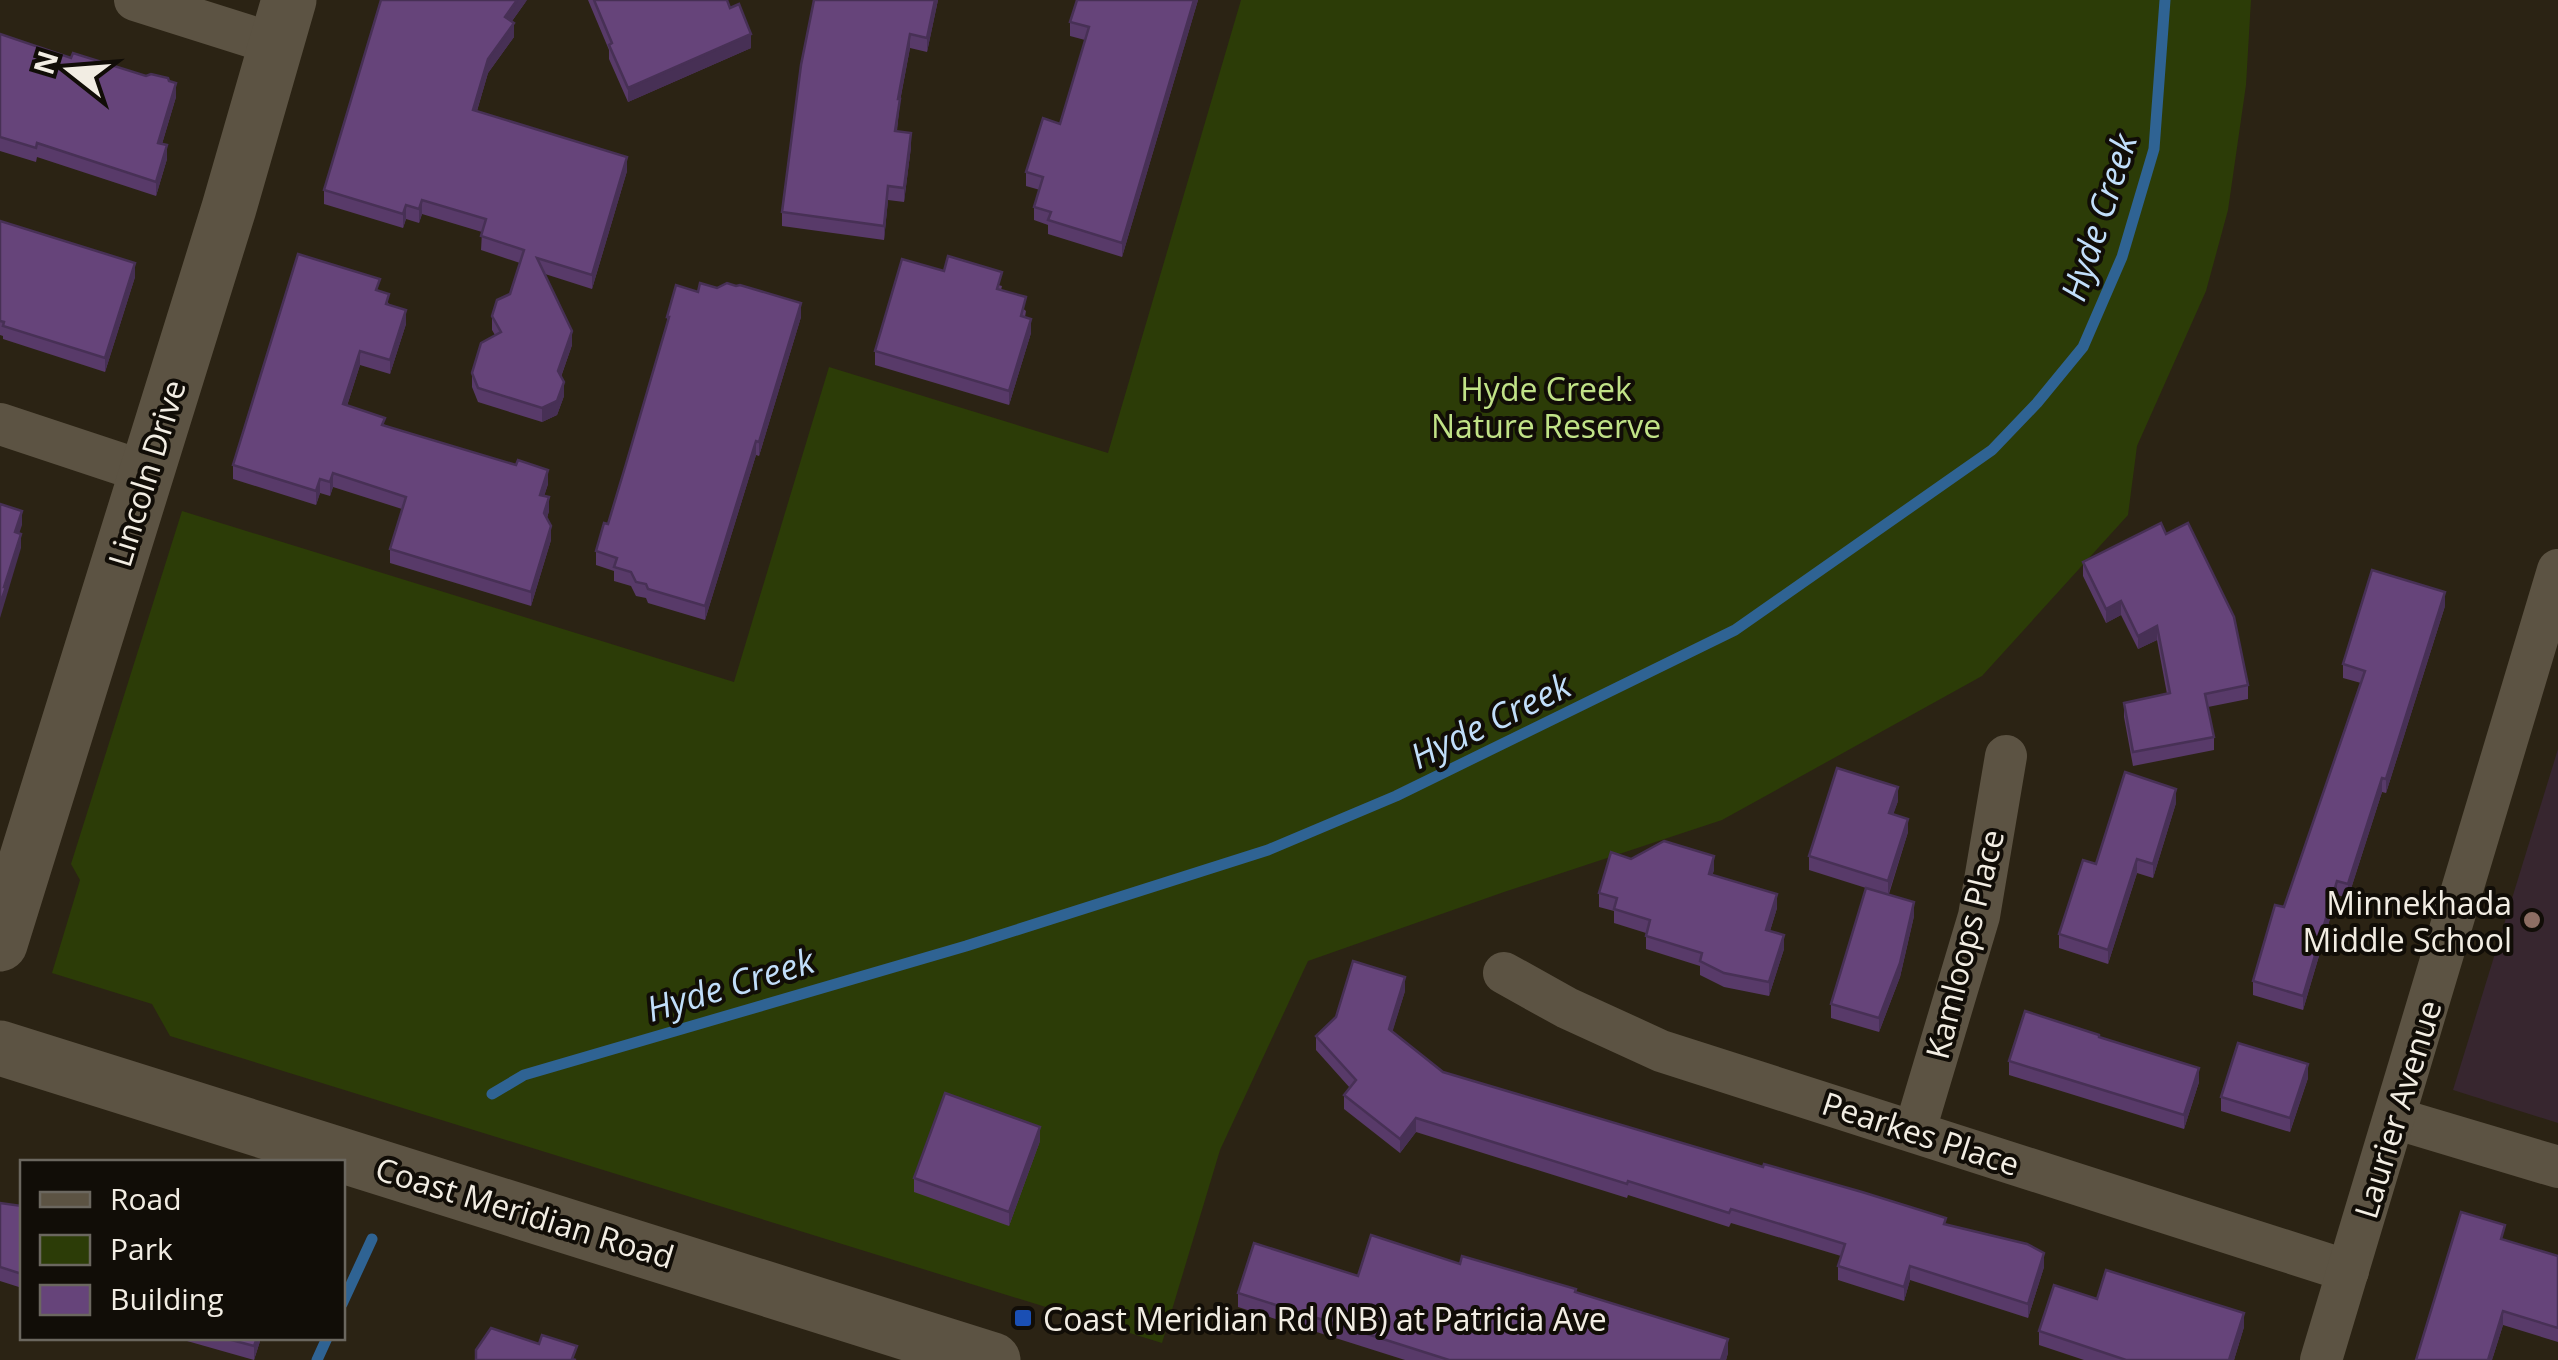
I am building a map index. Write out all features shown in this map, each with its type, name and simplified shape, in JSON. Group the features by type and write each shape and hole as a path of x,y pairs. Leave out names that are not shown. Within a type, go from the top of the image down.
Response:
{"main road":[{"name":"Lincoln Drive","path":"0,944 283,22"},
{"name":"Coast Meridian Road","path":"0,1048 993,1360"}],"street":[{"path":"135,0 283,22"},
{"path":"0,424 146,472"},
{"name":"Laurier Avenue","path":"2321,1360 2558,570"},
{"name":"Kamloops Place","path":"1915,1130 1978,916 2006,756"},
{"name":"Pearkes Place","path":"1504,973 1661,1051 2348,1270"},
{"path":"2394,1118 2558,1166"}],"shaded area":[{"name":"Minnekhada Middle School","path":"2558,749 2558,1123 2453,1090"}],"green space":[{"name":"Hyde Creek Nature Reserve","path":"1241,0 2251,0 2246,85 2228,210 2206,291 2137,446 2128,515 1982,676 1722,820 1308,961 1220,1150 1162,1343 170,1036 152,1004 52,973 80,880 71,864 182,511 734,682 829,367 1108,453"}],"building":[{"path":"381,0 517,0 505,17 514,23 488,59 473,110 627,157 592,275 537,258 572,331 558,371 564,382 557,401 542,408 478,388 472,373 481,343 501,332 492,316 497,300 510,294 524,250 481,236 486,219 422,200 419,209 406,205 403,214 324,190"},
{"path":"594,0 727,0 730,8 739,4 751,34 628,88"},
{"path":"814,0 935,0 927,38 910,34 895,131 911,133 904,188 888,186 884,226 782,212 801,65"},
{"path":"1077,0 1194,0 1122,243 1048,220 1051,212 1034,207 1043,177 1026,172 1043,118 1060,124 1089,27 1070,22"},
{"path":"0,34 71,58 73,53 176,83 158,143 167,145 156,182 37,143 36,148 0,137"},
{"path":"0,221 135,263 105,358 3,326"},
{"path":"298,254 380,279 376,290 389,294 386,304 406,310 390,360 360,351 343,404 385,418 382,425 516,465 518,460 548,470 540,495 549,497 544,513 551,526 531,592 390,549 406,497 333,473 330,482 320,479 316,491 233,465"},
{"path":"948,256 1002,272 997,289 1026,297 1021,316 1031,319 1009,391 875,351 902,259 944,271"},
{"path":"700,283 717,288 727,283 740,285 801,303 705,606 648,589 646,584 636,582 631,572 614,567 617,558 596,551 604,523 608,524 676,285 698,292"},
{"path":"0,504 22,511 15,532 21,534 0,604"},
{"path":"2161,523 2166,534 2188,523 2234,617 2248,685 2205,694 2214,737 2133,752 2124,703 2170,693 2157,626 2138,636 2121,601 2106,609 2083,562"},
{"path":"2372,570 2445,592 2386,779 2382,778 2348,884 2337,881 2303,996 2253,981 2275,905 2284,907 2365,671 2343,664"},
{"path":"1837,768 1898,787 1889,813 1908,819 1888,881 1809,856"},
{"path":"2125,772 2176,789 2153,864 2137,859 2108,950 2059,934 2083,860 2096,864"},
{"path":"1664,841 1714,856 1709,874 1777,894 1766,930 1784,935 1769,982 1724,973 1700,961 1702,953 1646,936 1650,920 1614,909 1617,898 1599,893 1611,852 1631,859"},
{"path":"1866,888 1914,902 1900,963 1879,1018 1831,1004"},
{"path":"1353,961 1405,977 1389,1029 1443,1072 1763,1167 1764,1164 1862,1192 1946,1218 1944,1224 2027,1244 2044,1253 2028,1304 1910,1266 1904,1287 1838,1266 1845,1244 1731,1209 1729,1213 1628,1181 1627,1184 1416,1118 1400,1139 1344,1095 1356,1080 1316,1036 1336,1017"},
{"path":"2025,1011 2199,1068 2184,1115 2009,1061"},
{"path":"2238,1043 2308,1064 2290,1118 2221,1097"},
{"path":"945,1093 1040,1127 1009,1212 914,1178"},
{"path":"0,1203 20,1206 20,1273 0,1267"},
{"path":"2461,1212 2505,1225 2501,1239 2558,1256 2558,1328 2503,1311 2488,1360 2416,1360"},
{"path":"1371,1235 1460,1264 1462,1256 1576,1289 1575,1292 1728,1339 1721,1360 1449,1360 1238,1293 1254,1243 1358,1276"},
{"path":"2106,1270 2244,1313 2229,1360 2126,1360 2039,1331 2054,1285 2097,1299"},
{"path":"491,1328 539,1344 542,1335 577,1346 572,1359 576,1360 476,1360 476,1350"},
{"path":"232,1340 256,1340 254,1346"}],"waterway":[{"name":"Hyde Creek","path":"492,1094 524,1075 966,946 1268,850 1396,796 1735,630 1992,450 2083,347 2122,257 2154,149 2165,0"},
{"name":"Hyde Creek","path":"345,1298 372,1239"},
{"name":"Hyde Creek","path":"317,1360 326,1340"}],"place":[{"name":"Minnekhada Middle School","path":"2532,920"},
{"name":"Coast Meridian Rd (NB) at Patricia Ave","path":"1023,1318"}]}
